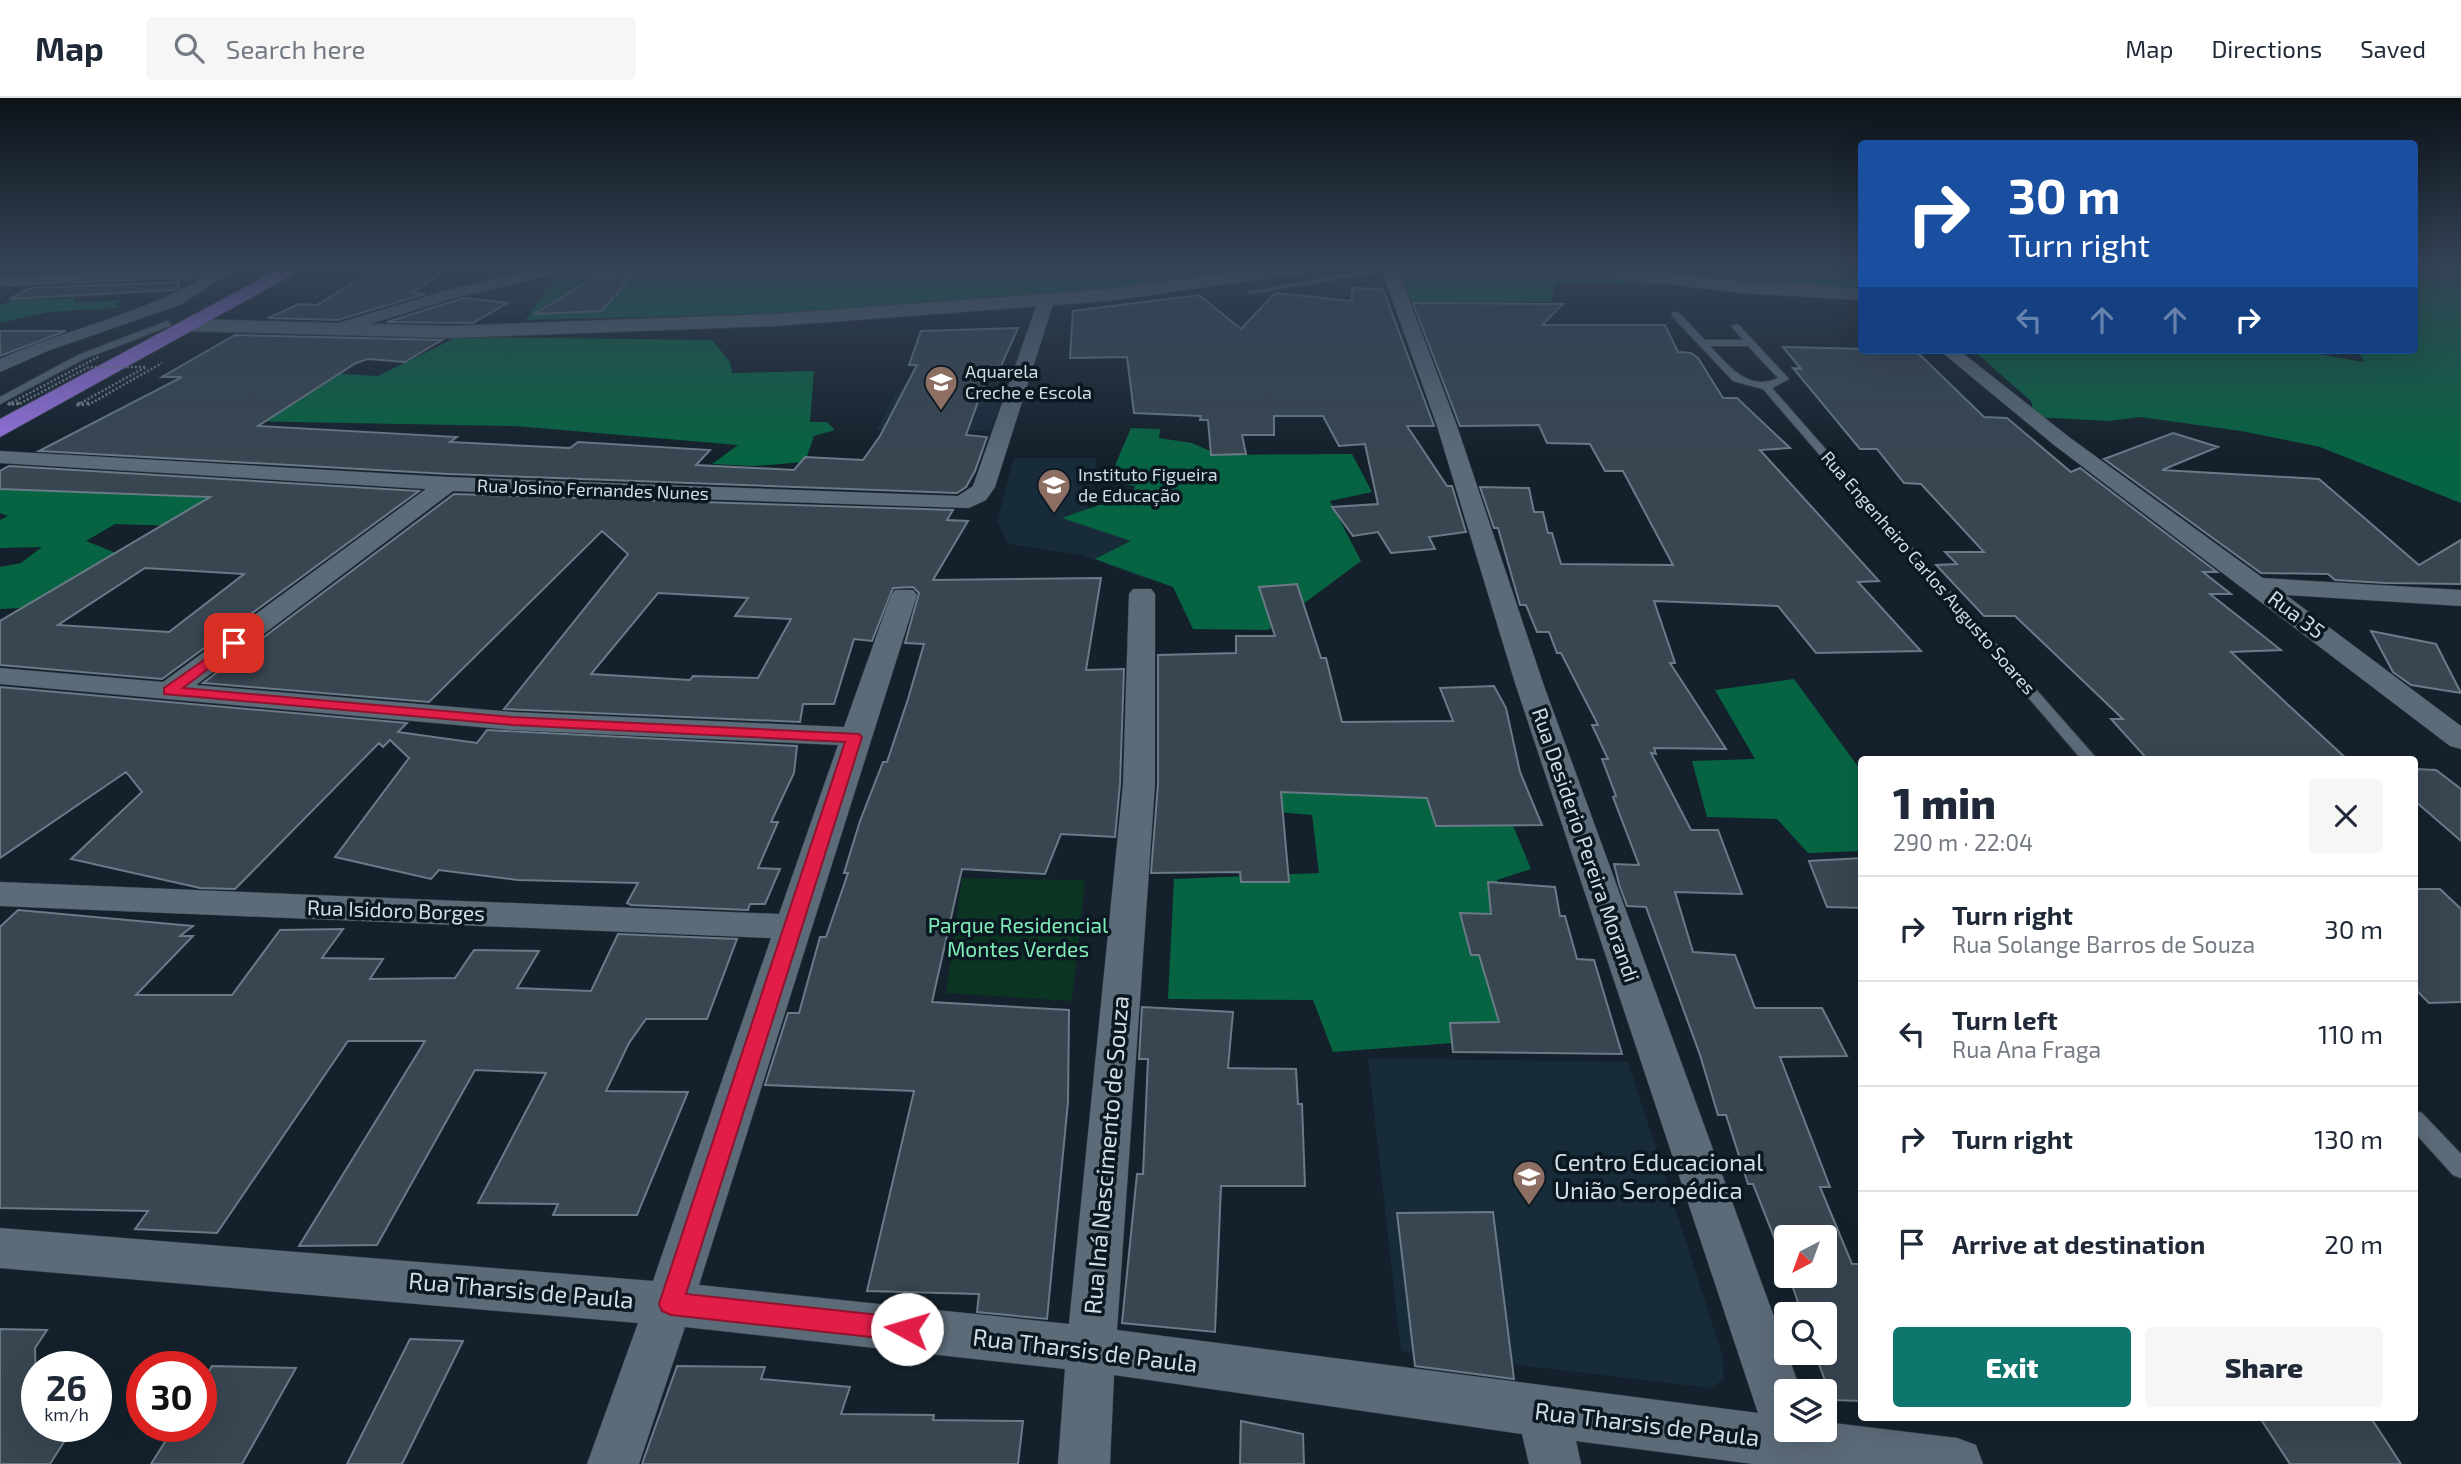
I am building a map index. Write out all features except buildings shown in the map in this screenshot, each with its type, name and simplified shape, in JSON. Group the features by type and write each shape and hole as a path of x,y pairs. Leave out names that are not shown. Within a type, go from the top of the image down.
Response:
{"highway":[{"path":"0,429 172,329"}],"street":[{"path":"0,366 44,346 94,329"},
{"path":"396,329 463,331 557,329"},
{"name":"Rua Josino Fernandes Nunes","path":"0,457 448,484 961,503 978,495 984,487 1037,329"},
{"name":"Rua Desiderio Pereira Morandi","path":"1412,329 1447,426 1529,682 1774,1386"},
{"name":"Rua 35","path":"1953,354 2013,405 2129,494 2257,585 2461,740"},
{"path":"169,691 448,484"},
{"path":"2257,585 2461,598"},
{"name":"Rua Iná Nascimento de Souza","path":"1084,1464 1091,1349 1139,784 1142,594"},
{"path":"613,1464 671,1304 854,737 904,595"},
{"path":"0,676 512,721 854,737"},
{"name":"Rua Isidoro Borges","path":"6,901 793,926"},
{"name":"Rua Tharsis de Paula","path":"0,1248 671,1304 1091,1349 1543,1412 1774,1431"},
{"path":"1543,1412 1555,1464"},
{"name":"Rua Tharsis de Paula","path":"1837,1441 1957,1464"}],"lane":[{"path":"0,401 80,357 167,329"},
{"path":"1689,329 1736,379 1766,387 1784,379 1738,329"},
{"path":"1702,343 1750,342"},
{"name":"Rua Engenheiro Carlos Augusto Soares","path":"1766,387 2088,756"},
{"path":"2418,1122 2461,1170"}],"path":[{"path":"100,356 9,404 19,404 89,367 146,367 76,405 87,405 162,363"}],"shaded area":[{"name":"Aquarela Creche e Escola","path":"896,393 1004,393 990,431 876,430"},
{"name":"Instituto Figueira de Educação","path":"1014,458 1097,458 1087,510 1174,531 1147,580 1083,555 1008,544 997,521"},
{"name":"Centro Educacional União Seropédica","path":"1368,1058 1628,1062 1722,1354 1724,1379 1711,1388 1401,1351"}],"green space":[{"path":"2418,329 2461,329 2461,503 2320,447 2241,431 2140,417 2109,421 2035,417 2031,401 1978,354 2319,354 2364,362 2360,354 2418,354"},
{"path":"457,337 712,340 730,362 732,373 814,371 810,422 827,422 835,430 814,436 805,462 755,466 712,464 738,445 515,426 188,420 292,371 378,376"},
{"path":"1131,428 1160,429 1159,438 1192,443 1219,455 1352,454 1372,492 1330,501 1361,561 1268,630 1193,629 1173,587 1095,559 1131,541 1062,518 1099,505 1130,503 1135,486 1116,483 1116,463"},
{"path":"0,489 240,497 176,526 115,524 86,541 116,553 22,608 0,609 0,567 21,563 42,547 0,548 0,520 8,516 0,513"},
{"path":"1794,679 1858,767 1858,851 1808,853 1777,819 1707,817 1692,761 1755,759 1715,690"},
{"path":"1245,776 1499,792 1531,869 1497,880 1511,950 1506,1039 1333,1052 1313,1000 1168,999 1174,879 1319,873 1312,815 1220,807"},
{"name":"Parque Residencial Montes Verdes","path":"962,878 1085,880 1072,1001 946,993"}],"place":[{"name":"Aquarela Creche e Escola","path":"941,412"},
{"name":"Instituto Figueira de Educação","path":"1054,515"},
{"name":"Centro Educacional União Seropédica","path":"1529,1207"}],"route":[{"path":"234,643 169,691 512,721 854,737 671,1304 907,1329"}]}
